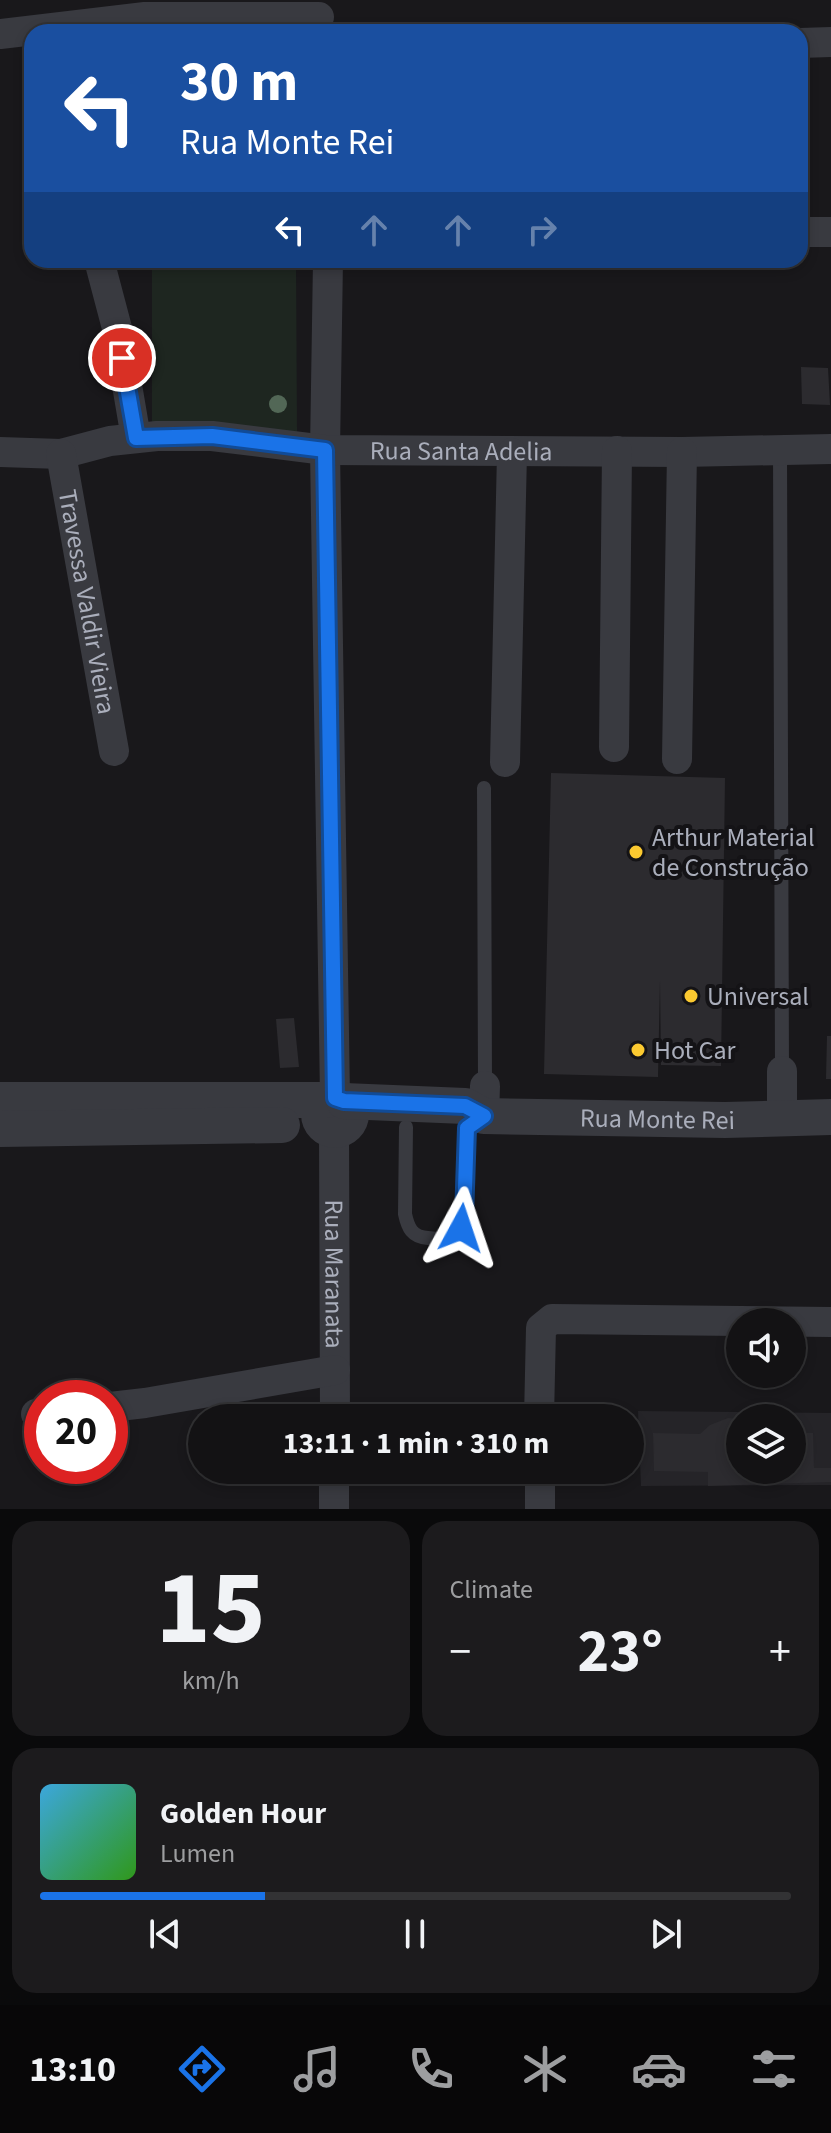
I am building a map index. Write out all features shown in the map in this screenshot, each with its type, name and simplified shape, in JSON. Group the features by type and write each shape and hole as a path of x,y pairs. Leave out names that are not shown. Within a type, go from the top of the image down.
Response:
{"street":[{"path":"111,24 145,17 319,16"},
{"path":"0,34 24,32"},
{"path":"808,43 831,42"},
{"path":"808,232 831,232"},
{"path":"101,268 118,332 136,438"},
{"name":"Rua Maranata","path":"328,268 325,450 335,1113 335,1404"},
{"name":"Rua Santa Adelia","path":"0,452 61,454 110,441 212,436 325,450 512,453 831,449"},
{"path":"614,747 617,451"},
{"path":"677,759 682,452"},
{"path":"505,762 512,453"},
{"name":"Travessa Valdir Vieira","path":"61,454 114,751"},
{"path":"782,1071 782,1118"},
{"name":"Rua Monte Rei","path":"0,1100 335,1113 406,1127 479,1110"},
{"name":"Rua Monte Rei","path":"0,1129 465,1106 479,1110 725,1120 831,1117"},
{"path":"539,1404 541,1328 552,1319 831,1322"},
{"path":"128,1405 335,1370"},
{"path":"334,1484 334,1509"},
{"path":"540,1484 540,1509"}],"lane":[{"path":"780,451 782,1071"},
{"path":"406,1127 407,1225 412,1233 420,1237 450,1239 457,1235 464,1218 479,1110 484,788"}],"shaded area":[{"path":"152,268 296,268 297,432 152,426"},
{"path":"644,1411 726,1412 726,1484 806,1484 806,1413 831,1413 831,1485 641,1486 644,1484"}],"building":[{"path":"801,367 828,368 830,405 802,404"},
{"name":"Arthur Material de Construção","path":"551,773 725,778 721,1066 661,1065 660,981 658,1077 544,1074"},
{"path":"294,1018 299,1067 280,1068 276,1019"},
{"path":"827,1036 831,1036 831,1079 826,1079"},
{"path":"726,1419 726,1484 770,1484 708,1486 708,1472 654,1471 653,1433 700,1434 710,1425"},
{"path":"806,1433 813,1433 814,1468 831,1468 831,1482 806,1483"}],"place":[{"name":"Arthur Material de Construção","path":"636,852"},
{"name":"Universal","path":"691,996"},
{"name":"Hot Car","path":"638,1050"}],"route":[{"path":"122,358 136,438 212,436 325,450 335,1098 344,1101 465,1106 484,1116 467,1128 461,1228"}]}
